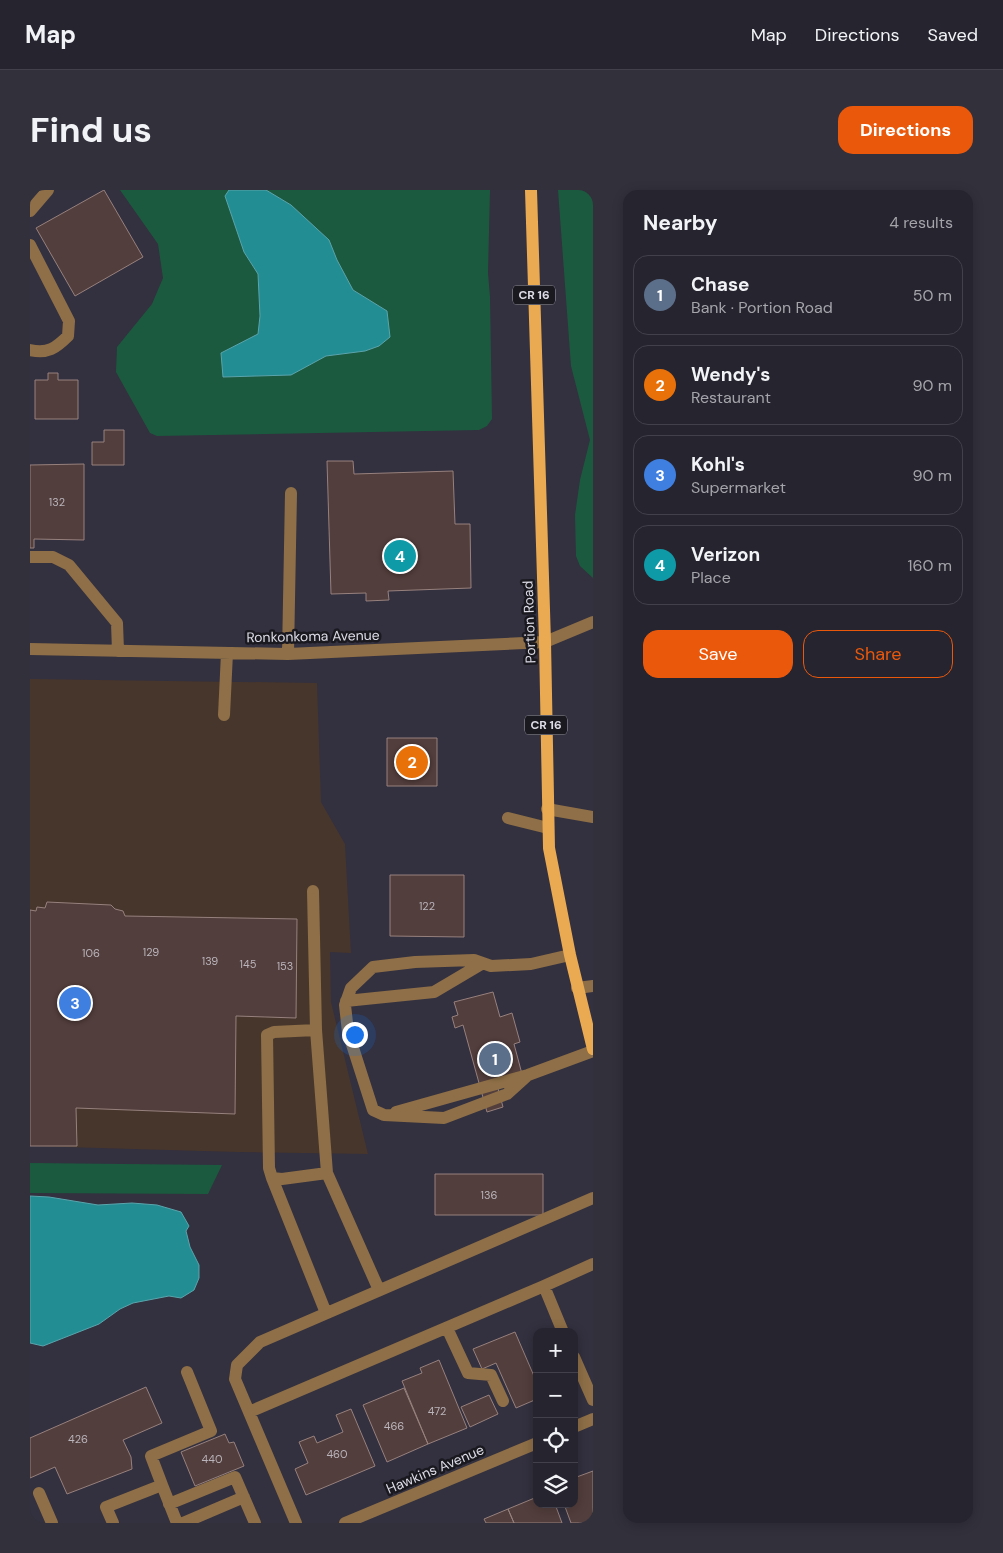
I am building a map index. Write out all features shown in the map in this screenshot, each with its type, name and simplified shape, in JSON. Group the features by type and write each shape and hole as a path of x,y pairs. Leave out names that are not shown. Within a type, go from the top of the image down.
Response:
{"main road":[{"name":"Portion Road","path":"530,190 545,642 549,848 577,988 593,1050"}],"street":[{"path":"30,211 48,190"},
{"path":"30,245 69,321 68,336 55,349 30,350"},
{"path":"288,654 290,493"},
{"path":"30,558 53,558 69,565 117,623 118,651"},
{"name":"Ronkonkoma Avenue","path":"30,649 288,654 545,642 593,622"},
{"path":"224,716 227,653"},
{"path":"547,809 593,817"},
{"path":"508,818 548,828"},
{"path":"313,892 316,1030 326,1173 379,1290"},
{"path":"528,1075 507,1094 444,1118 384,1115 373,1110 348,1032 346,1001 351,988 373,966 415,962 478,962 491,966 532,964 570,955"},
{"path":"346,1001 434,992 478,962"},
{"path":"577,988 593,986"},
{"path":"316,1030 274,1032 267,1035 269,1168 326,1313"},
{"path":"384,1115 528,1075 593,1050"},
{"path":"272,1178 282,1179 326,1173"},
{"path":"296,1523 235,1379 237,1365 260,1342 593,1198"},
{"path":"249,1412 593,1264"},
{"path":"544,1286 561,1328"},
{"path":"447,1328 468,1374 491,1375 503,1400"},
{"path":"578,1366 593,1400"},
{"path":"177,1523 151,1456 211,1431 186,1372"},
{"path":"578,1425 593,1419"},
{"name":"Hawkins Avenue","path":"345,1523 533,1445"},
{"path":"170,1504 235,1477 244,1496 250,1522"},
{"path":"113,1523 106,1507 162,1485"},
{"path":"39,1493 52,1523"},
{"path":"184,1523 244,1496"}],"shaded area":[{"path":"120,190 229,190 225,196 244,252 258,274 260,316 258,334 221,353 224,377 291,375 326,356 365,351 379,346 389,337 387,311 353,290 329,240 291,205 266,190 490,190 488,273 492,419 487,426 479,430 157,436 150,433 116,372 117,347 152,304 163,278 158,244"},
{"path":"229,190 266,190 291,205 329,240 353,290 387,311 390,337 379,346 365,351 326,356 291,375 223,377 221,353 258,334 260,316 258,274 244,252 225,196"},
{"path":"558,190 593,190 593,578 580,566 576,556 575,515 580,480 590,440 571,366"},
{"path":"30,679 317,683 321,802 345,844 351,953 330,952 331,1002 368,1154 30,1146"},
{"path":"30,1163 222,1165 208,1194 30,1193"},
{"path":"30,1196 49,1197 98,1205 132,1203 157,1205 181,1212 189,1226 186,1231 190,1247 199,1265 199,1278 194,1290 181,1298 169,1296 133,1303 120,1309 99,1324 43,1346 30,1343"}],"building":[{"path":"104,190 143,257 75,296 36,228"},
{"path":"48,373 58,373 58,380 78,380 78,419 35,419 35,380 48,380"},
{"path":"104,430 124,430 124,465 92,465 92,442 104,442"},
{"path":"327,461 353,461 354,474 453,471 455,524 470,524 471,588 388,591 389,600 366,601 366,593 331,594"},
{"path":"84,464 84,540 34,539 34,548 30,548 30,465"},
{"path":"387,738 437,738 437,786 387,786"},
{"path":"390,875 464,875 464,937 390,936"},
{"path":"47,902 111,905 115,909 123,911 125,916 297,919 296,1018 236,1016 235,1114 76,1108 77,1146 30,1146 30,910 36,911 37,907 45,908"},
{"path":"493,992 500,1017 512,1013 520,1042 514,1044 522,1074 496,1081 503,1107 487,1112 463,1025 455,1028 452,1017 458,1015 454,1002"},
{"path":"435,1174 543,1174 543,1215 435,1215"},
{"path":"515,1332 533,1374 533,1401 516,1408 496,1363 482,1369 473,1349"},
{"path":"439,1360 467,1428 428,1444 402,1381 422,1373 420,1368"},
{"path":"146,1387 162,1423 123,1440 131,1457 132,1469 67,1494 55,1467 30,1478 30,1438"},
{"path":"404,1388 428,1444 387,1462 363,1405"},
{"path":"489,1395 498,1414 470,1427 461,1407"},
{"path":"351,1409 375,1466 306,1495 295,1469 308,1463 299,1442 314,1436 317,1443 343,1432 336,1415"},
{"path":"225,1434 229,1443 234,1442 244,1466 195,1486 181,1452"},
{"path":"593,1471 593,1523 571,1523 565,1508 578,1508 578,1477"},
{"path":"533,1499 533,1508 556,1508 562,1523 514,1523 508,1509"},
{"path":"508,1509 514,1523 486,1523 484,1519"}],"place":[{"name":"Verizon","path":"400,556"},
{"name":"Wendy's","path":"412,762"},
{"name":"Kohl's","path":"75,1003"},
{"name":"Chase","path":"495,1059"}]}
